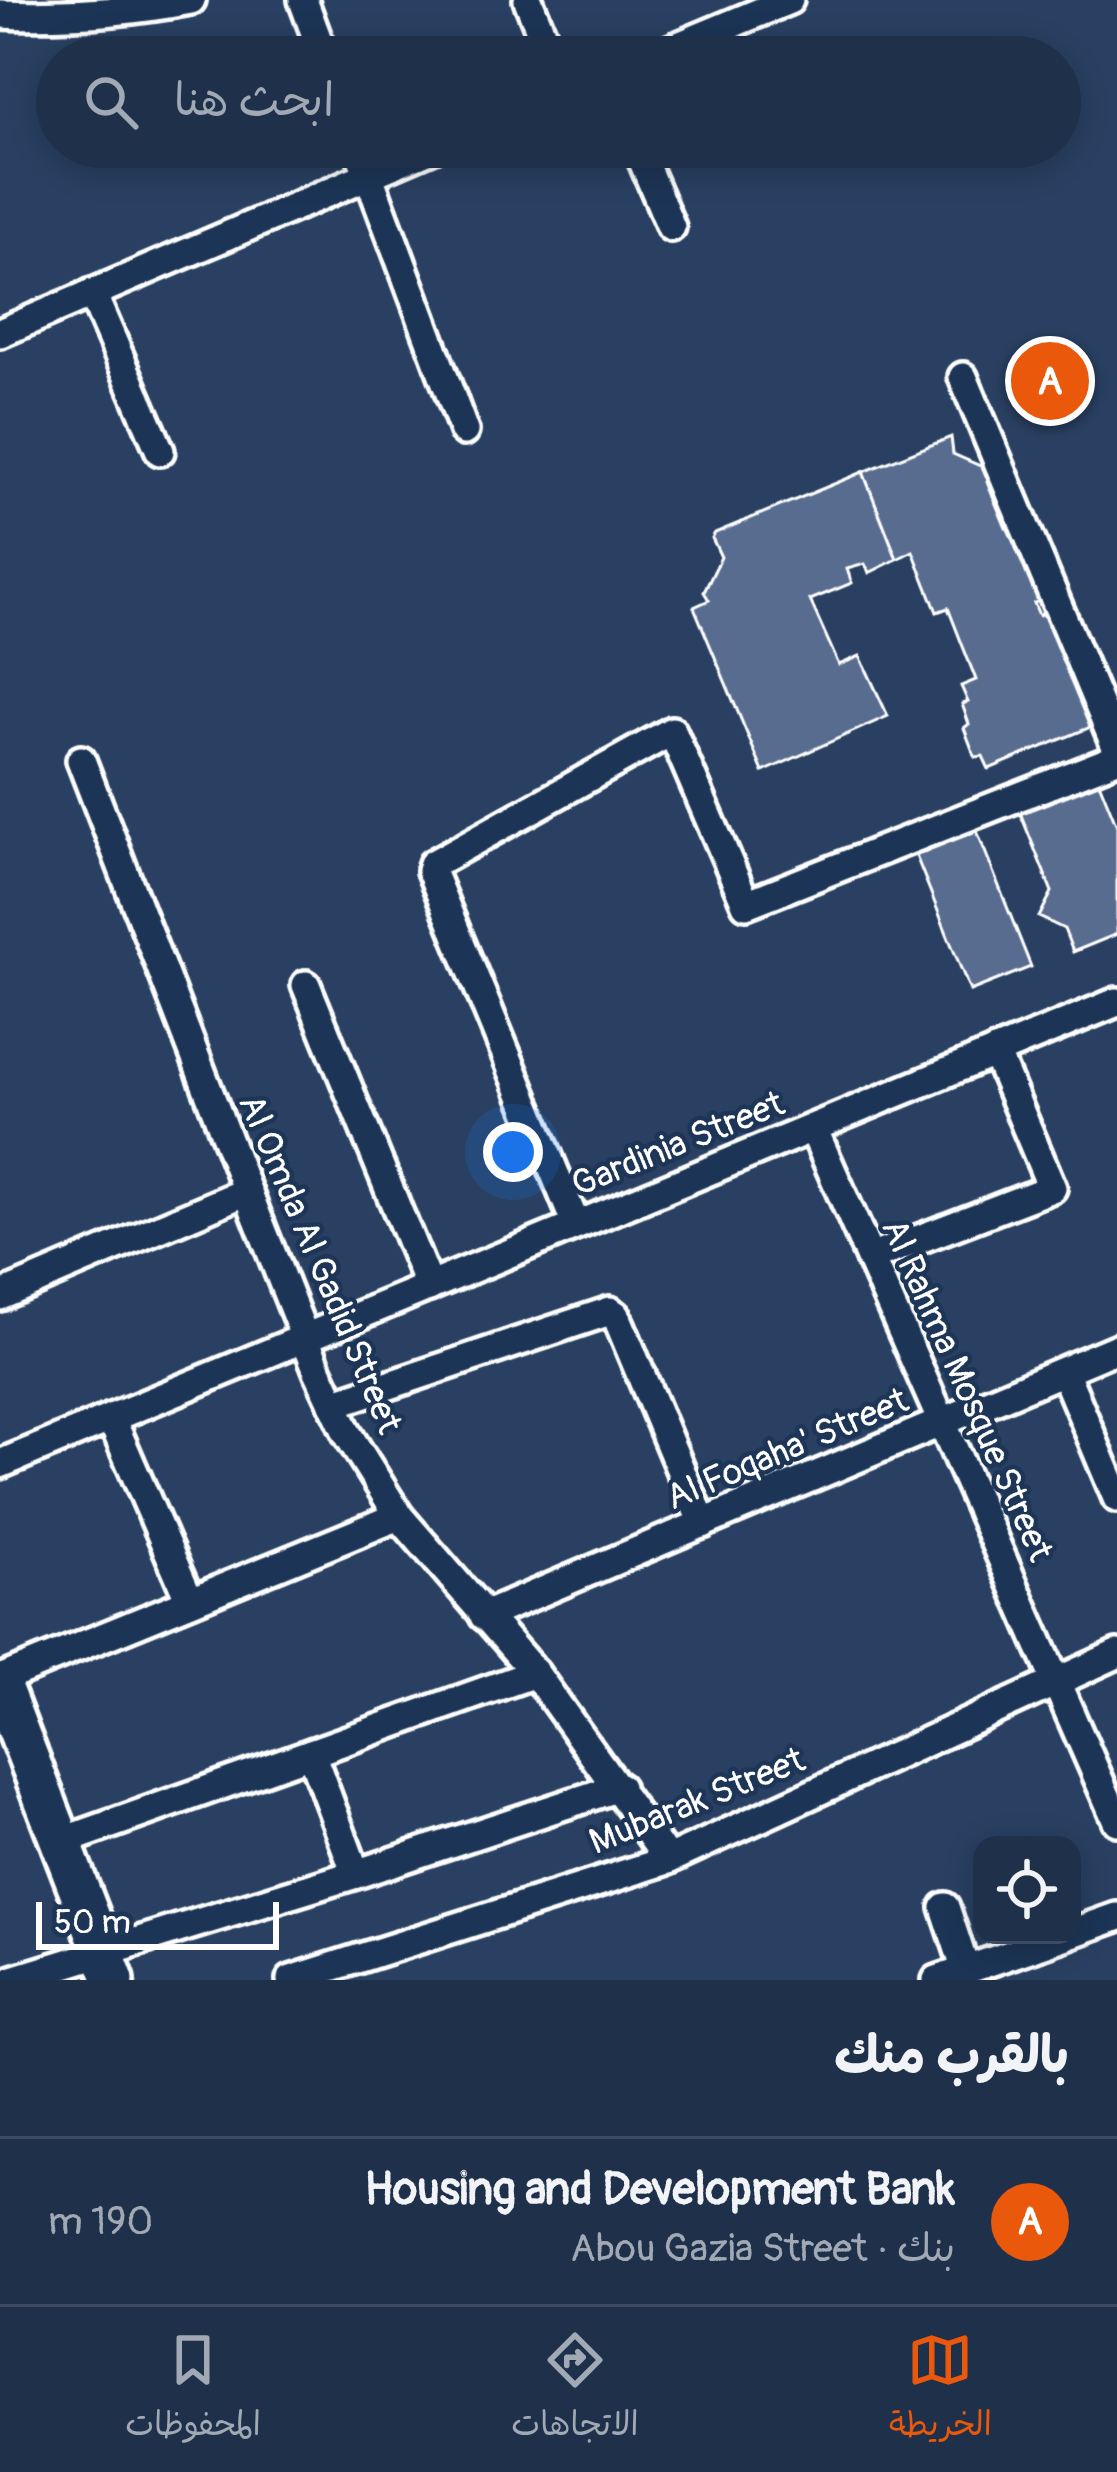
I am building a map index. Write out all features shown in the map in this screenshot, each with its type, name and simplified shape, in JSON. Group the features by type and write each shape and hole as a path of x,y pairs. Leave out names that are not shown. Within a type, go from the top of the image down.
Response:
{"street":[{"path":"0,14 52,17 134,11 190,0"},
{"path":"303,0 316,36"},
{"path":"528,0 543,36"},
{"path":"692,36 743,9 789,0"},
{"path":"366,168 464,431"},
{"path":"0,333 384,168"},
{"path":"646,168 671,227"},
{"path":"92,293 160,451"},
{"path":"963,377 1117,749"},
{"path":"576,1225 431,871 433,864 673,730 746,904 1117,758"},
{"name":"Al Omda Al Gadid Street","path":"81,760 305,1338 363,1461 399,1516 535,1673 668,1860"},
{"path":"306,985 429,1287"},
{"name":"Gardinia Street","path":"0,1464 1117,1002"},
{"path":"870,1258 1052,1188 995,1052"},
{"name":"Al Rahma Mosque Street","path":"813,1128 1117,1821"},
{"path":"0,1295 247,1191"},
{"path":"333,1403 599,1312 616,1315 704,1524"},
{"name":"Al Foqaha' Street","path":"484,1616 1117,1348"},
{"path":"1064,1371 1117,1498"},
{"path":"111,1418 190,1601"},
{"path":"109,1967 0,1682 399,1516"},
{"name":"Mubarak Street","path":"291,1980 668,1860 1117,1654"},
{"path":"61,1842 535,1673"},
{"path":"311,1753 356,1874"},
{"path":"13,1980 109,1967 356,1874 619,1786"},
{"path":"945,1907 966,1972"},
{"path":"1081,1930 1117,1917"},
{"path":"938,1980 1042,1944"}],"building":[{"path":"951,437 953,454 987,469 991,477 987,482 1006,528 1014,524 1045,599 1034,603 1039,615 1044,613 1091,727 989,769 983,756 975,757 964,728 969,724 962,704 968,702 961,686 976,680 948,608 937,612 913,551 897,559 863,472"},
{"path":"863,472 897,559 869,573 865,564 847,569 852,583 810,600 839,665 860,656 888,716 763,772 694,607 709,600 704,592 721,557 712,538"},
{"path":"1098,779 1117,826 1117,934 1073,952 1064,929 1039,917 1052,892 1019,810"},
{"path":"975,826 1031,967 970,991 916,856"}],"place":[{"name":"Housing and Development Bank","path":"1050,381"}]}
